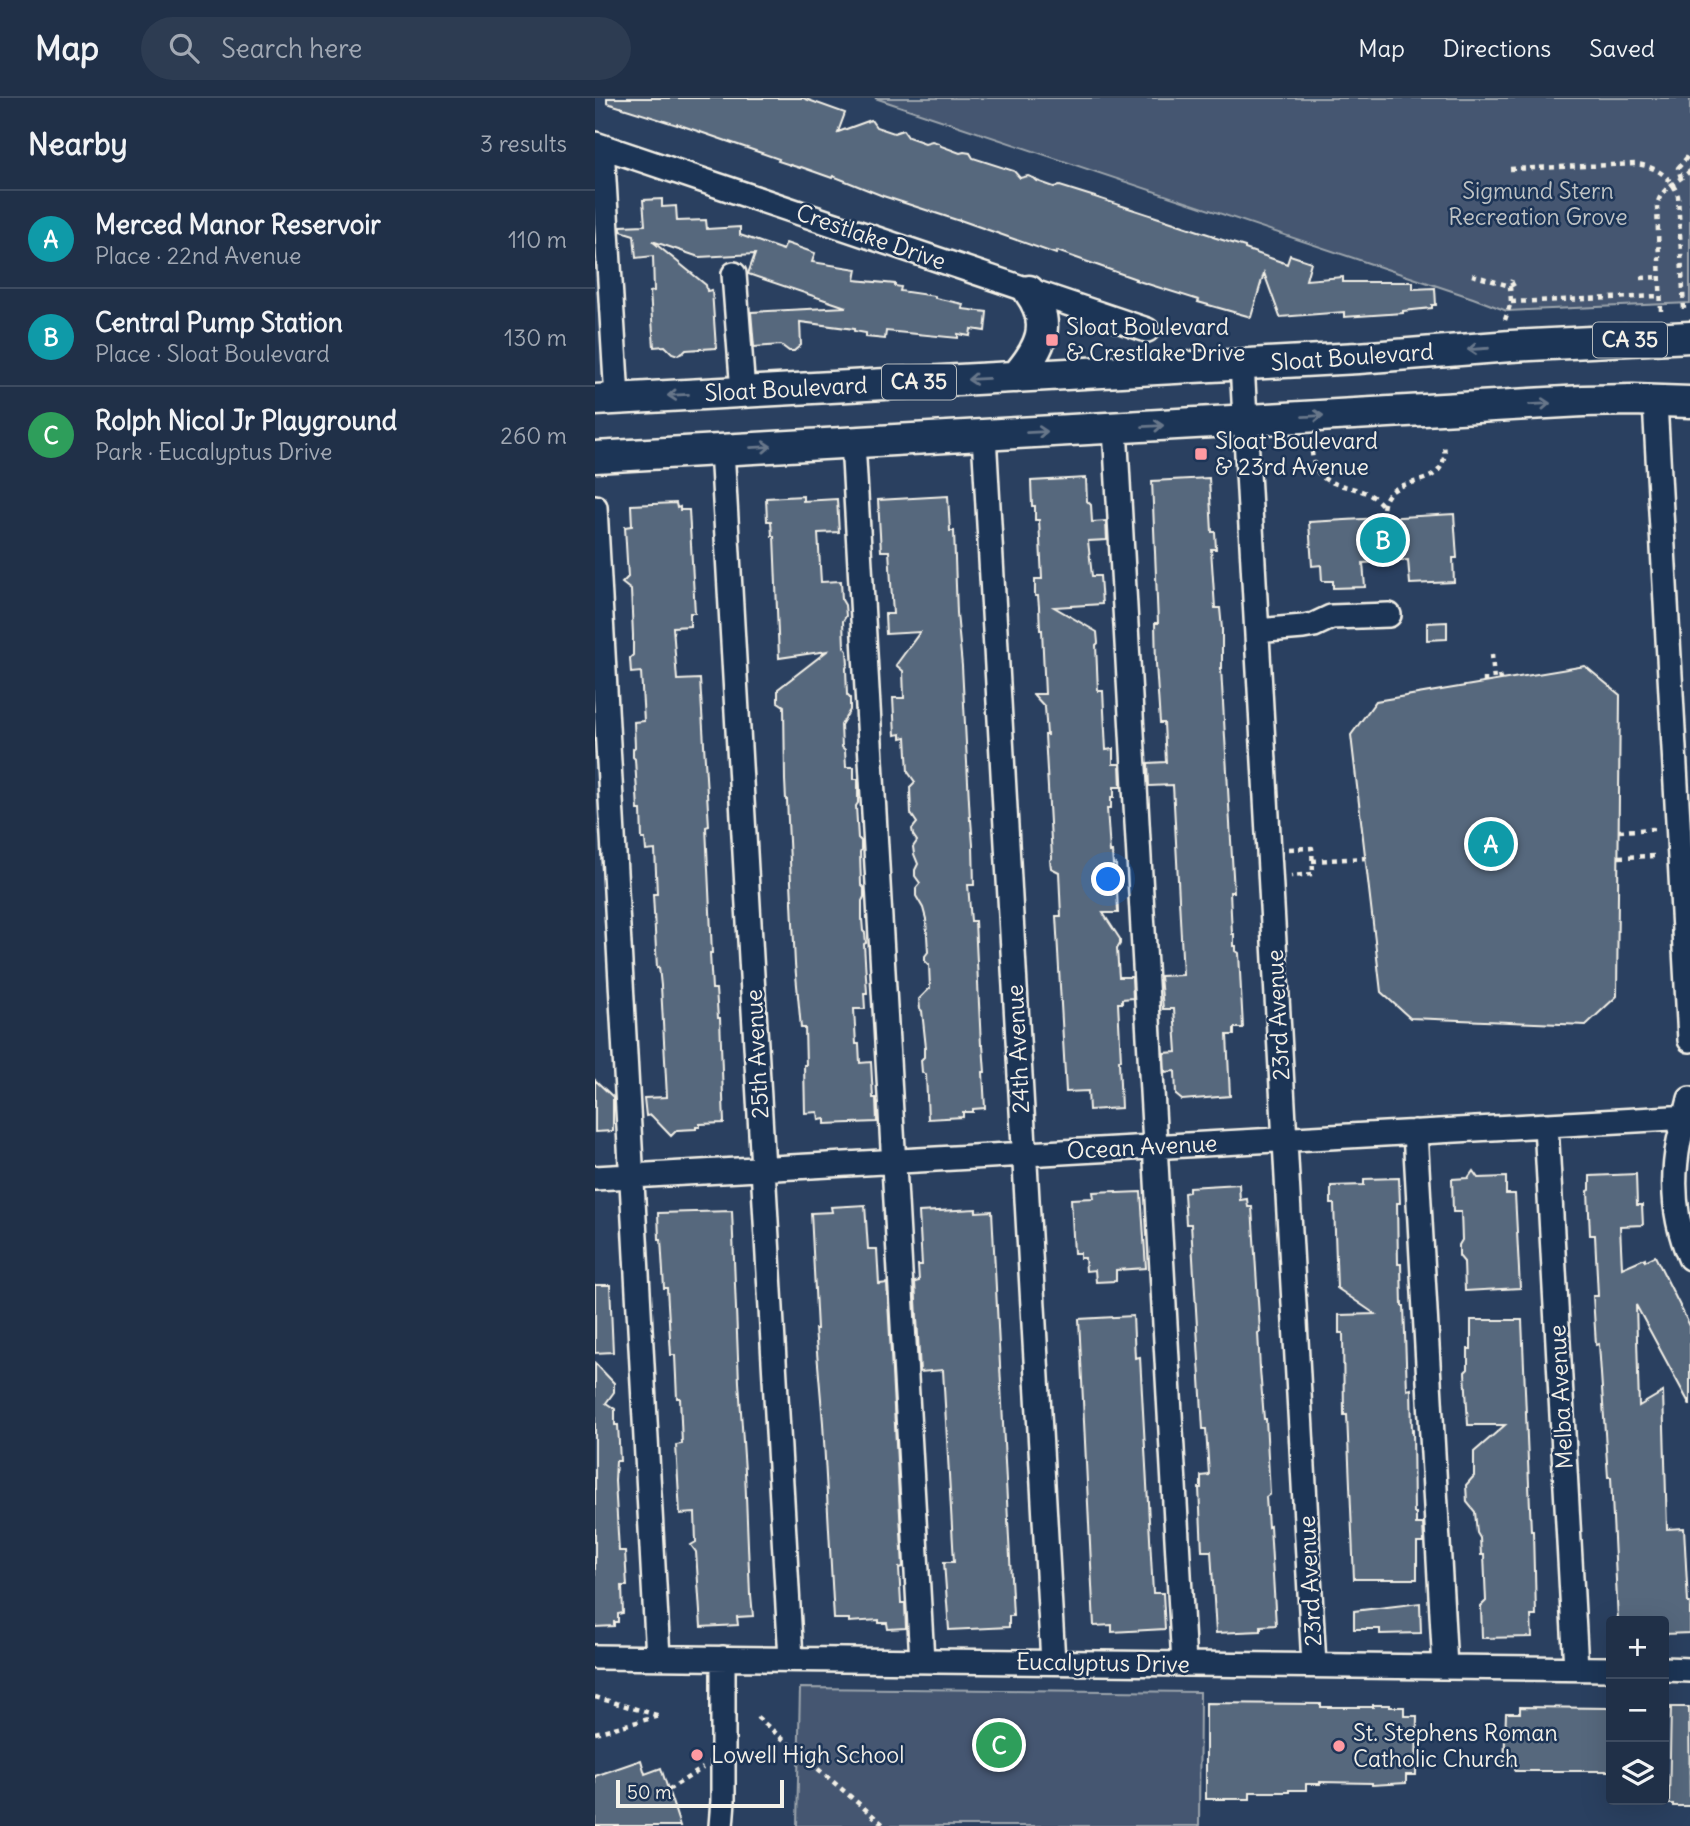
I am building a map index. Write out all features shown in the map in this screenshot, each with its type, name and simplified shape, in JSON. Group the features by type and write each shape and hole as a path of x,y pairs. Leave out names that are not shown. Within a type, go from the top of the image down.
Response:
{"main road":[{"path":"1017,377 1033,354 1042,332 1041,311 1029,291"},
{"name":"Sloat Boulevard","path":"606,399 1358,358 1511,346 1687,324"},
{"path":"595,457 1583,401 1690,402"}],"street":[{"name":"Crestlake Drive","path":"599,145 1147,330"},
{"path":"599,145 606,399"},
{"path":"734,274 743,392"},
{"name":"23rd Avenue","path":"1242,364 1314,1665"},
{"path":"1654,402 1690,1040"},
{"path":"1115,428 1184,1664"},
{"name":"24th Avenue","path":"983,435 1053,1662"},
{"path":"853,442 922,1660"},
{"name":"25th Avenue","path":"722,449 791,1659"},
{"path":"595,507 658,1657"},
{"path":"1257,631 1314,625 1331,617 1389,615"},
{"path":"1689,1111 1676,1155 1674,1194 1680,1229 1690,1258"},
{"name":"Ocean Avenue","path":"595,1178 1546,1125 1689,1111"},
{"name":"Melba Avenue","path":"1546,1125 1576,1668"},
{"path":"1415,1132 1445,1667"},
{"name":"Eucalyptus Drive","path":"595,1657 1606,1669"},
{"path":"721,1826 723,1658"},
{"path":"1669,1669 1690,1670"}],"path":[{"path":"1681,178 1678,168 1689,155"},
{"path":"1510,169 1636,164 1655,169 1673,184 1678,196 1687,324"},
{"path":"1661,311 1657,206 1663,191 1690,171"},
{"path":"1472,275 1512,283 1511,302 1505,320"},
{"path":"1641,278 1660,277"},
{"path":"1511,302 1660,296"},
{"path":"1383,518 1382,505 1387,494 1399,486 1431,477 1442,466 1444,443"},
{"path":"1312,451 1313,465 1320,476 1332,483 1364,490 1377,498 1382,505"},
{"path":"1492,654 1498,679"},
{"path":"1619,831 1655,829"},
{"path":"1296,849 1312,848 1313,874 1300,875"},
{"path":"1619,858 1656,856"},
{"path":"1312,861 1365,858"},
{"path":"595,1697 660,1716 595,1733"},
{"path":"757,1717 885,1826"},
{"path":"668,1790 723,1756"}],"green space":[{"name":"Sigmund Stern Recreation Grove","path":"875,98 1690,98 1690,303 1507,311"},
{"path":"800,1688 1200,1692 1199,1826 797,1826"}],"building":[{"path":"607,98 803,98 845,113 838,132 871,120 876,127 894,133 903,130 908,137 925,143 932,141 960,153 970,153 973,158 1014,171 1020,178 1028,176 1054,187 1060,186 1095,197 1214,236 1287,264 1290,255 1311,262 1306,280 1343,277 1343,282 1413,282 1413,289 1435,288 1436,305 1403,313 1344,317 1344,312 1280,317 1264,273 1251,317 1198,302 1199,300 1057,251 1056,254 883,196 833,176 832,178 778,161 779,159 677,124 607,103"},
{"path":"662,199 662,207 676,206 677,221 706,220 707,229 740,227 740,235 783,250 786,243 815,253 812,262 857,269 855,280 895,284 901,287 900,291 935,296 963,304 962,309 987,312 985,331 971,329 970,336 958,334 958,338 886,331 885,339 866,337 866,333 854,329 800,322 801,345 794,351 781,345 754,347 751,312 846,307 748,274 755,254 699,257 652,241 706,285 707,291 712,290 716,348 686,350 678,355 665,346 654,347 650,292 654,291 653,256 636,258 634,235 621,231 621,226 645,225 643,200"},
{"path":"1086,478 1087,501 1091,505 1092,522 1106,521 1107,540 1088,541 1092,576 1100,576 1102,604 1054,607 1097,632 1098,691 1103,691 1106,750 1113,749 1113,764 1120,764 1121,787 1114,787 1111,808 1107,808 1110,852 1113,865 1116,864 1118,913 1103,913 1120,939 1117,949 1119,977 1132,977 1133,998 1122,999 1122,1003 1118,1003 1121,1108 1089,1110 1088,1091 1066,1092 1056,916 1061,916 1059,872 1051,868 1050,860 1045,707 1033,694 1045,694 1042,630 1038,596 1035,596 1035,579 1042,579 1039,520 1035,520 1035,506 1032,506 1031,481"},
{"path":"1209,478 1212,532 1215,532 1216,549 1211,549 1215,608 1220,608 1222,629 1221,668 1234,892 1230,892 1232,934 1234,946 1239,953 1243,1028 1234,1028 1234,1035 1227,1035 1230,1096 1182,1100 1176,1095 1175,1071 1165,1072 1164,1053 1177,1052 1174,1009 1163,1009 1160,976 1183,975 1173,785 1149,786 1148,763 1166,762 1156,664 1155,623 1158,623 1152,481"},
{"path":"803,496 803,501 837,499 839,532 818,533 821,582 841,581 842,600 845,605 844,647 847,651 847,695 850,698 850,710 841,725 842,747 845,750 846,767 854,767 854,779 858,779 856,806 858,838 861,841 861,885 864,888 862,919 866,943 867,993 864,993 865,1009 854,1009 856,1044 859,1044 860,1063 871,1062 877,1122 825,1124 825,1119 819,1120 818,1112 805,1113 805,1028 801,1028 795,964 785,780 784,706 778,702 778,689 827,651 779,658 774,536 771,521 767,521 766,498"},
{"path":"948,496 950,531 954,531 973,845 974,885 968,885 971,921 975,921 985,1108 963,1112 963,1117 928,1119 926,1075 922,1072 921,1060 926,1048 919,999 930,988 929,965 925,961 928,952 926,919 916,896 916,888 920,883 915,876 918,864 913,847 917,841 912,829 917,823 911,814 910,787 915,782 908,772 906,737 895,735 893,698 904,698 903,671 896,665 920,632 886,634 885,614 893,614 889,551 881,551 878,500"},
{"path":"676,503 680,510 689,510 695,613 690,613 690,626 673,627 677,680 700,679 709,826 706,827 710,953 712,989 716,989 720,1018 724,1123 700,1124 696,1129 677,1130 671,1136 651,1115 646,1116 644,1098 667,1097 653,894 657,894 655,850 646,851 645,839 642,839 641,810 638,810 633,757 634,722 644,721 641,672 631,673 631,590 622,583 628,577 625,527 632,526 631,505"},
{"path":"1454,514 1457,558 1453,558 1454,582 1410,584 1408,560 1363,563 1365,587 1333,588 1333,581 1322,581 1321,565 1312,566 1309,522"},
{"path":"1447,622 1447,639 1427,640 1427,623"},
{"path":"1585,666 1620,695 1617,996 1586,1025 1410,1018 1381,992 1351,735 1376,701"},
{"path":"595,1080 613,1097 613,1131 595,1132"},
{"path":"1473,1171 1478,1178 1506,1177 1506,1194 1515,1194 1520,1288 1465,1291 1464,1262 1459,1256 1462,1240 1461,1212 1453,1212 1452,1179 1468,1178"},
{"path":"1636,1174 1637,1205 1642,1205 1643,1225 1620,1226 1622,1268 1655,1256 1690,1326 1690,1405 1636,1305 1639,1406 1663,1392 1667,1529 1684,1528 1690,1633 1669,1634 1669,1616 1618,1616 1611,1477 1608,1477 1599,1344 1596,1345 1593,1296 1598,1296 1595,1235 1590,1235 1590,1176"},
{"path":"1399,1178 1398,1264 1401,1264 1404,1306 1407,1390 1411,1389 1414,1513 1416,1524 1423,1524 1424,1543 1417,1543 1417,1579 1354,1579 1347,1415 1344,1415 1343,1333 1339,1333 1339,1315 1375,1314 1337,1288 1331,1186 1364,1185 1364,1179"},
{"path":"1239,1184 1240,1200 1247,1199 1248,1207 1252,1207 1260,1369 1270,1494 1266,1497 1276,1625 1261,1626 1261,1631 1216,1633 1211,1551 1202,1551 1199,1488 1201,1476 1209,1475 1206,1429 1203,1429 1191,1224 1186,1224 1184,1193 1189,1192 1189,1187"},
{"path":"1093,1192 1141,1192 1146,1268 1116,1270 1116,1281 1096,1282 1095,1270 1086,1271 1085,1258 1080,1258 1080,1253 1074,1253 1071,1199 1094,1198"},
{"path":"865,1205 868,1249 877,1249 879,1284 887,1283 903,1567 899,1568 906,1628 888,1629 887,1623 879,1623 879,1620 849,1622 849,1619 834,1619 815,1329 811,1213 832,1212 831,1207"},
{"path":"976,1209 976,1212 992,1211 1013,1616 1009,1616 1009,1627 949,1630 944,1562 954,1562 943,1370 920,1372 915,1282 919,1281 918,1265 922,1265 919,1212"},
{"path":"732,1211 753,1616 737,1617 738,1625 701,1627 696,1552 691,1545 696,1542 695,1513 680,1514 676,1445 682,1444 680,1398 677,1398 675,1355 671,1355 667,1288 664,1288 658,1213"},
{"path":"595,1285 610,1285 613,1352 595,1353"},
{"path":"1133,1316 1135,1358 1140,1357 1153,1593 1163,1593 1165,1629 1112,1632 1112,1625 1094,1626 1079,1319"},
{"path":"1471,1320 1522,1320 1535,1571 1536,1616 1531,1616 1532,1637 1482,1638 1481,1606 1486,1601 1484,1555 1481,1555 1475,1512 1467,1502 1466,1485 1474,1476 1474,1452 1505,1425 1468,1425 1465,1372 1468,1369 1468,1349 1471,1349"},
{"path":"595,1363 614,1383 614,1392 606,1403 615,1409 615,1425 618,1425 620,1461 616,1461 615,1481 619,1551 625,1551 627,1586 622,1586 623,1613 618,1614 618,1622 614,1622 614,1626 595,1627"},
{"path":"1420,1603 1421,1633 1380,1634 1380,1629 1354,1629 1354,1611"},
{"name":"St. Stephens Roman Catholic Church","path":"1206,1703 1404,1707 1404,1716 1417,1716 1416,1775 1406,1775 1406,1783 1372,1785 1320,1782 1306,1784 1306,1790 1250,1792 1250,1799 1206,1799"},
{"path":"1520,1707 1606,1708 1606,1771 1515,1771 1516,1765 1504,1765 1506,1713 1520,1713"},
{"path":"1671,1707 1689,1707 1690,1806 1669,1804"},
{"name":"Lowell High School","path":"641,1760 645,1774 661,1768 680,1826 595,1826 595,1776"}],"place":[{"name":"Sloat Boulevard & Crestlake Drive","path":"1052,340"},
{"name":"Sloat Boulevard & 23rd Avenue","path":"1201,454"},
{"name":"Central Pump Station","path":"1383,540"},
{"name":"Merced Manor Reservoir","path":"1491,844"},
{"name":"Rolph Nicol Jr Playground","path":"999,1745"},
{"name":"St. Stephens Roman Catholic Church","path":"1339,1746"},
{"name":"Lowell High School","path":"697,1755"}]}
